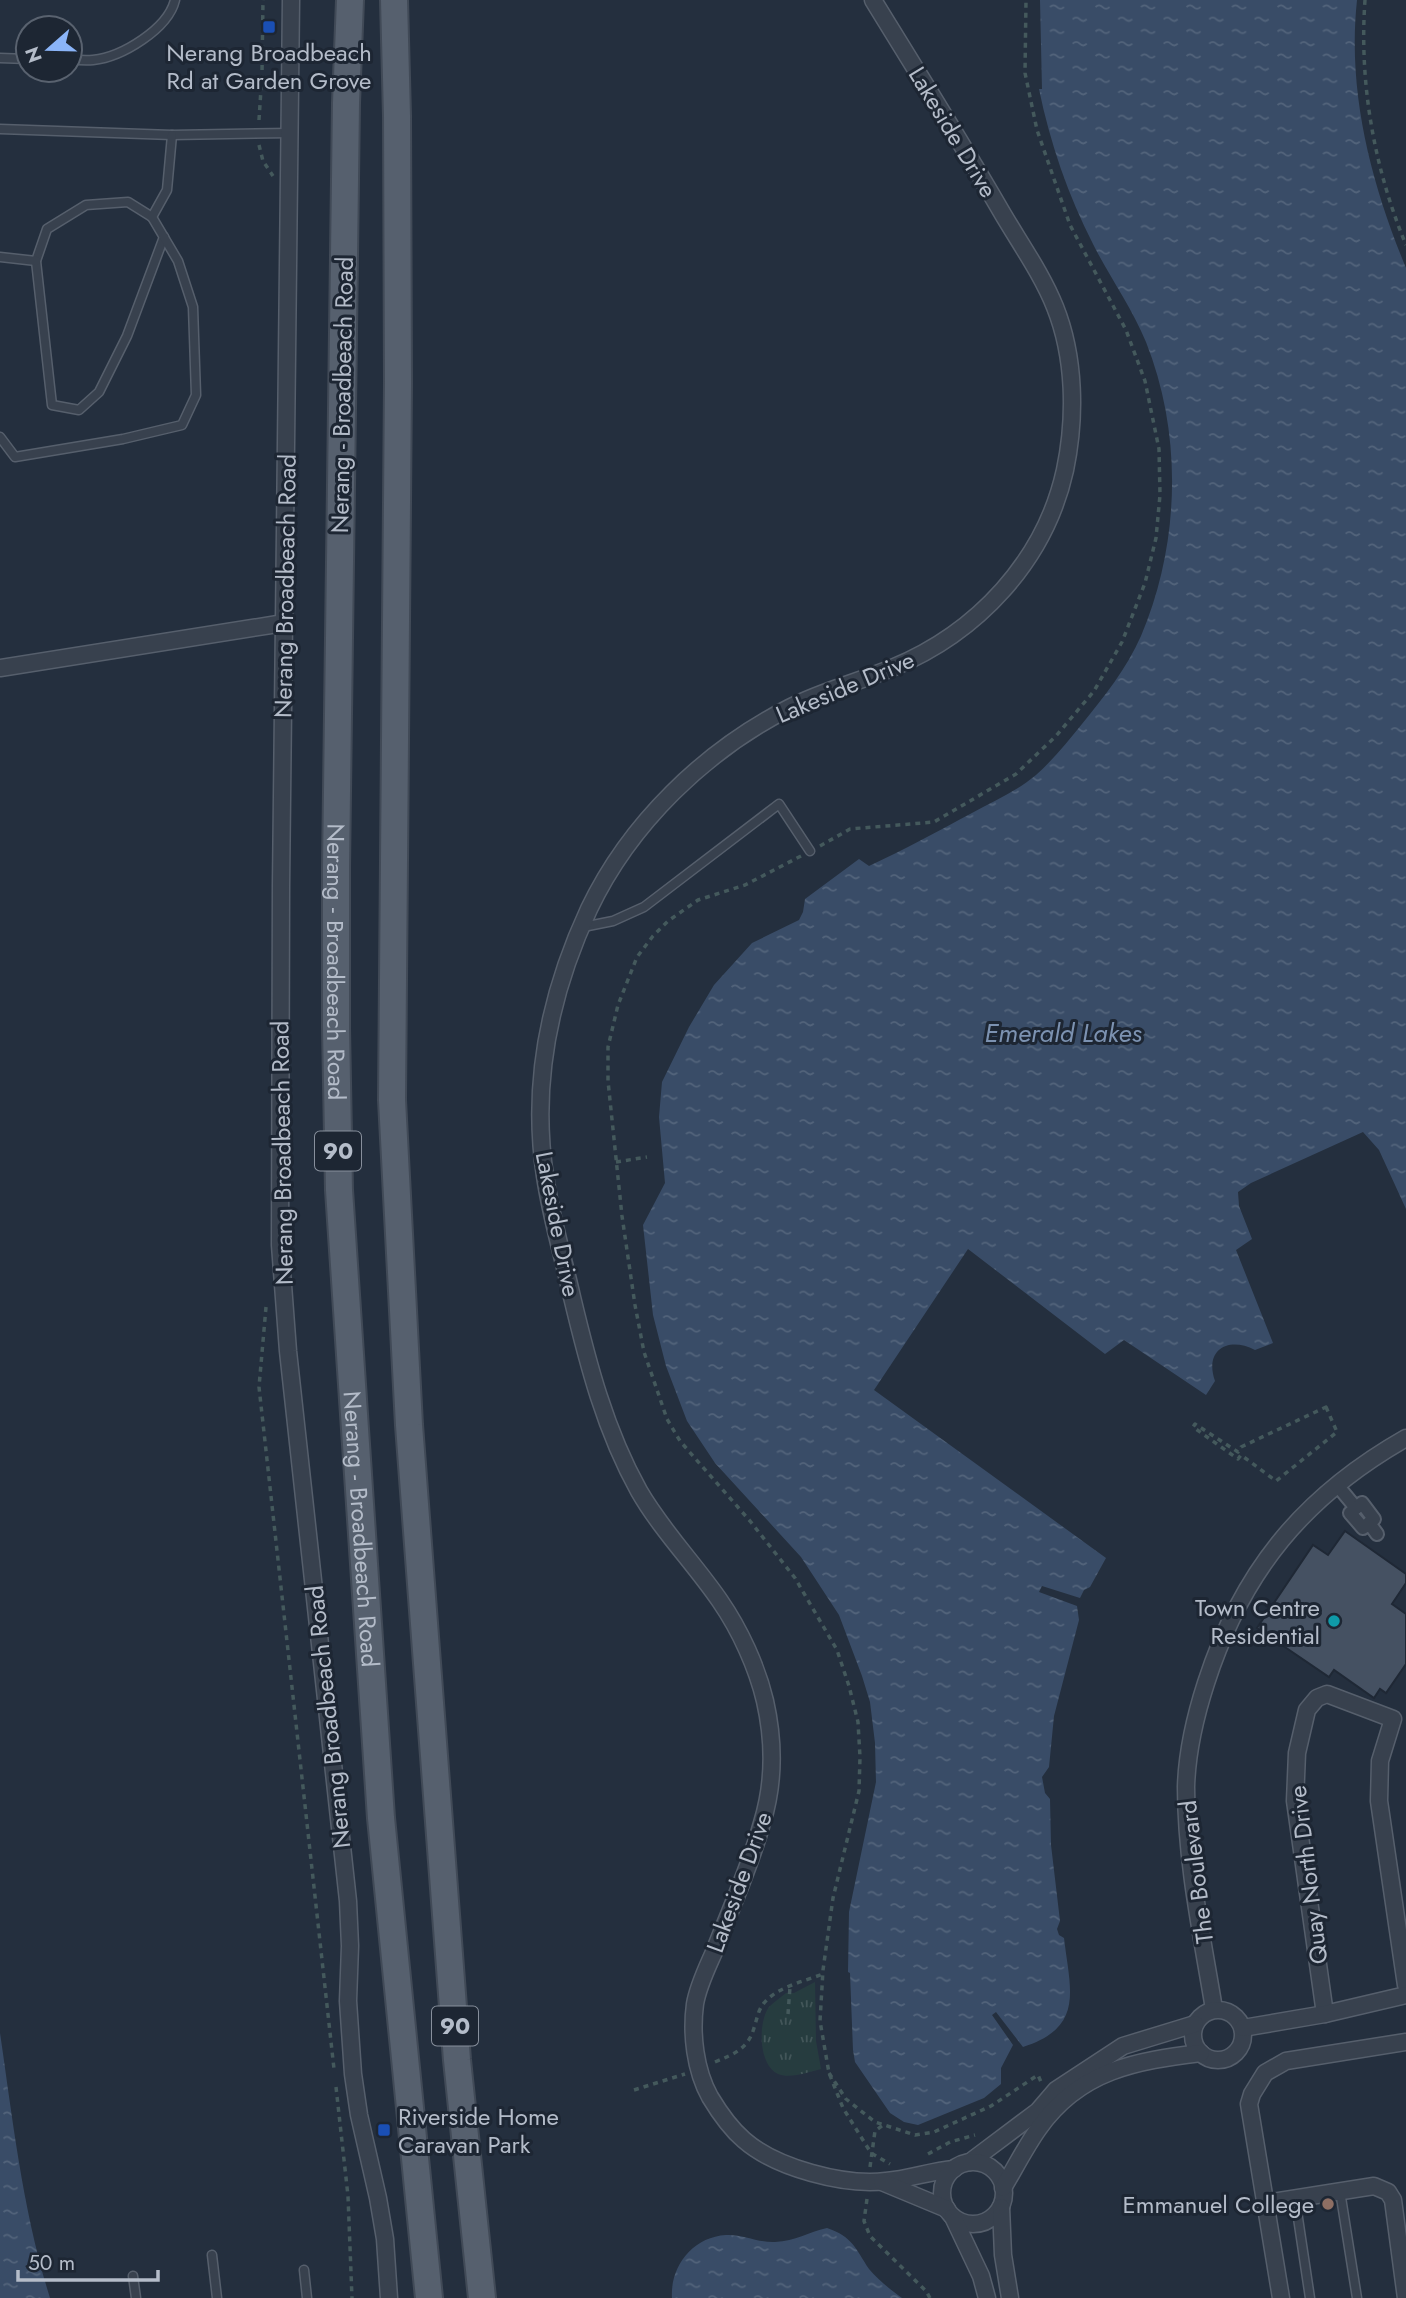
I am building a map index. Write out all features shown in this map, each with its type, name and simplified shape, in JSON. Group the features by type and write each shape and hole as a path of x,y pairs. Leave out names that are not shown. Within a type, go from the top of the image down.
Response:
{"main road":[{"name":"Nerang - Broadbeach Road","path":"350,0 346,103 336,868 339,1191 346,1325 382,1818 429,2298"},
{"name":"90","path":"394,0 398,383 392,1100 409,1425 457,2060 482,2298"}],"street":[{"name":"Nerang Broadbeach Road","path":"291,0 280,1070 281,1257 291,1376 348,1901 348,2001 353,2074 385,2239 389,2298"},
{"name":"Lakeside Drive","path":"873,0 982,178 1055,307 1067,350 1072,429 1058,497 1044,530 1024,564 1000,594 969,625 931,650 890,669 792,706 741,736 704,764 640,830 608,875 582,927 571,951 555,1001 546,1040 542,1080 541,1145 555,1226 582,1339 612,1436 642,1496 663,1528 724,1607 739,1634 764,1700 769,1731 770,1791 762,1826 696,1999 694,2031 706,2091 722,2115 746,2142 779,2161 823,2176 875,2182 950,2213"},
{"path":"0,668 284,623"},
{"name":"The Boulevard","path":"1214,2009 1187,1837 1186,1784 1192,1728 1217,1650 1241,1597 1278,1544 1305,1513 1367,1460 1406,1438"},
{"path":"1337,1485 1356,1508 1350,1513 1363,1528 1373,1529"},
{"name":"Quay North Drive","path":"1325,2014 1295,1801 1297,1753 1307,1710 1317,1698 1327,1694 1393,1719 1380,1761 1379,1801 1406,1985"},
{"path":"1243,2028 1325,2014 1406,1995"},
{"path":"1222,2009 1235,2015 1243,2028 1242,2043 1234,2055 1213,2060 1201,2053 1193,2039 1195,2024 1203,2014 1222,2009"},
{"path":"987,2298 981,2276 950,2213 943,2190 948,2173 970,2162 1038,2111 1056,2090 1123,2046 1195,2024"},
{"path":"1281,2298 1250,2104 1252,2094 1265,2073 1286,2061 1406,2042"},
{"path":"1003,2188 1038,2129 1051,2113 1090,2082 1134,2063 1201,2053"},
{"path":"970,2162 989,2167 1001,2180 1003,2255 1010,2298"},
{"name":"Lakeside Drive","path":"875,2182 954,2169"},
{"path":"1266,2203 1374,2186 1384,2189 1391,2196 1406,2298"},
{"path":"950,2213 959,2222 974,2225 988,2220 1001,2207"}],"lane":[{"path":"84,60 94,60 137,44 172,14 175,0"},
{"path":"0,129 172,135 290,133"},
{"path":"152,217 167,190 172,135"},
{"path":"0,437 15,457 124,439 182,425 196,395 193,307 178,261 164,237 152,217 128,202 86,205 47,229 36,261 52,405 79,410 99,393 127,336 164,237"},
{"path":"0,257 36,261"},
{"path":"582,927 613,920 643,907 779,804 810,851"},
{"path":"1340,2191 1357,2298"},
{"path":"1295,2198 1310,2298"},
{"path":"212,2255 216,2298"},
{"path":"304,2270 307,2298"},
{"path":"133,2276 136,2298"}],"path":[{"path":"1365,0 1364,38 1370,119 1392,210 1406,245"},
{"path":"616,1162 647,1157"},
{"path":"1326,1407 1337,1432 1329,1439 1276,1481 1241,1455 1238,1459 1193,1427 1195,1424 1238,1452 1241,1447 1326,1407"},
{"path":"634,2090 700,2069 742,2050 749,2042 757,2015 773,1994 823,1974"},
{"path":"788,2014 790,1987"},
{"path":"828,2073 846,2099 876,2122 915,2135 925,2135 991,2106 1038,2075 1043,2085 1040,2090"},
{"path":"883,2125 875,2132 871,2153 875,2182 864,2221 870,2236 930,2298"},
{"path":"920,2157 950,2142 979,2133"},
{"path":"871,2153 890,2164 899,2162"}],"green space":[{"path":"815,1982 816,2041 821,2069 794,2075 778,2074 771,2069 763,2053 765,2014 769,2007 786,1993 794,1993"}],"water":[{"name":"Emerald Lakes","path":"1040,0 1357,0 1356,69 1365,137 1382,203 1406,268 1406,1209 1379,1150 1363,1132 1251,1183 1238,1192 1239,1206 1252,1239 1236,1250 1273,1343 1255,1350 1236,1345 1221,1349 1213,1361 1215,1381 1206,1395 1124,1340 1105,1354 968,1249 874,1390 1106,1558 1090,1587 1084,1590 1080,1598 1042,1586 1039,1592 1077,1606 1079,1620 1054,1716 1049,1767 1042,1777 1045,1793 1050,1799 1051,1845 1060,1921 1057,1929 1059,1935 1064,1938 1069,1974 1069,2005 1065,2017 1056,2029 1043,2039 1023,2047 996,2012 992,2015 1013,2045 1001,2068 1001,2084 984,2098 918,2125 904,2122 890,2113 855,2062 853,2050 848,1972 849,1912 876,1782 870,1702 839,1615 801,1557 715,1463 687,1421 666,1366 653,1315 643,1225 665,1183 659,1117 662,1082 689,1027 714,985 752,943 799,920 805,899 859,859 869,866 882,860 1005,796 1036,775 1066,744 1114,682 1141,636 1154,601 1169,527 1172,489 1166,414 1146,342 1084,225 1054,149 1039,89 1042,89"},
{"path":"0,2033 26,2200 50,2298 0,2298"},
{"path":"827,2228 848,2239 869,2269 902,2298 672,2298 672,2286 680,2265 686,2255 703,2241 726,2235 769,2242 782,2241"}],"building":[{"name":"Town Centre Residential","path":"1345,1531 1406,1574 1406,1583 1392,1604 1406,1614 1406,1664 1386,1693 1380,1689 1374,1698 1334,1670 1329,1677 1257,1628 1313,1545 1328,1555"}],"place":[{"name":"Nerang Broadbeach Rd at Garden Grove","path":"269,27"},
{"name":"Town Centre Residential","path":"1334,1621"},
{"name":"Riverside Home Caravan Park","path":"384,2130"},
{"name":"Emmanuel College","path":"1328,2204"}]}
